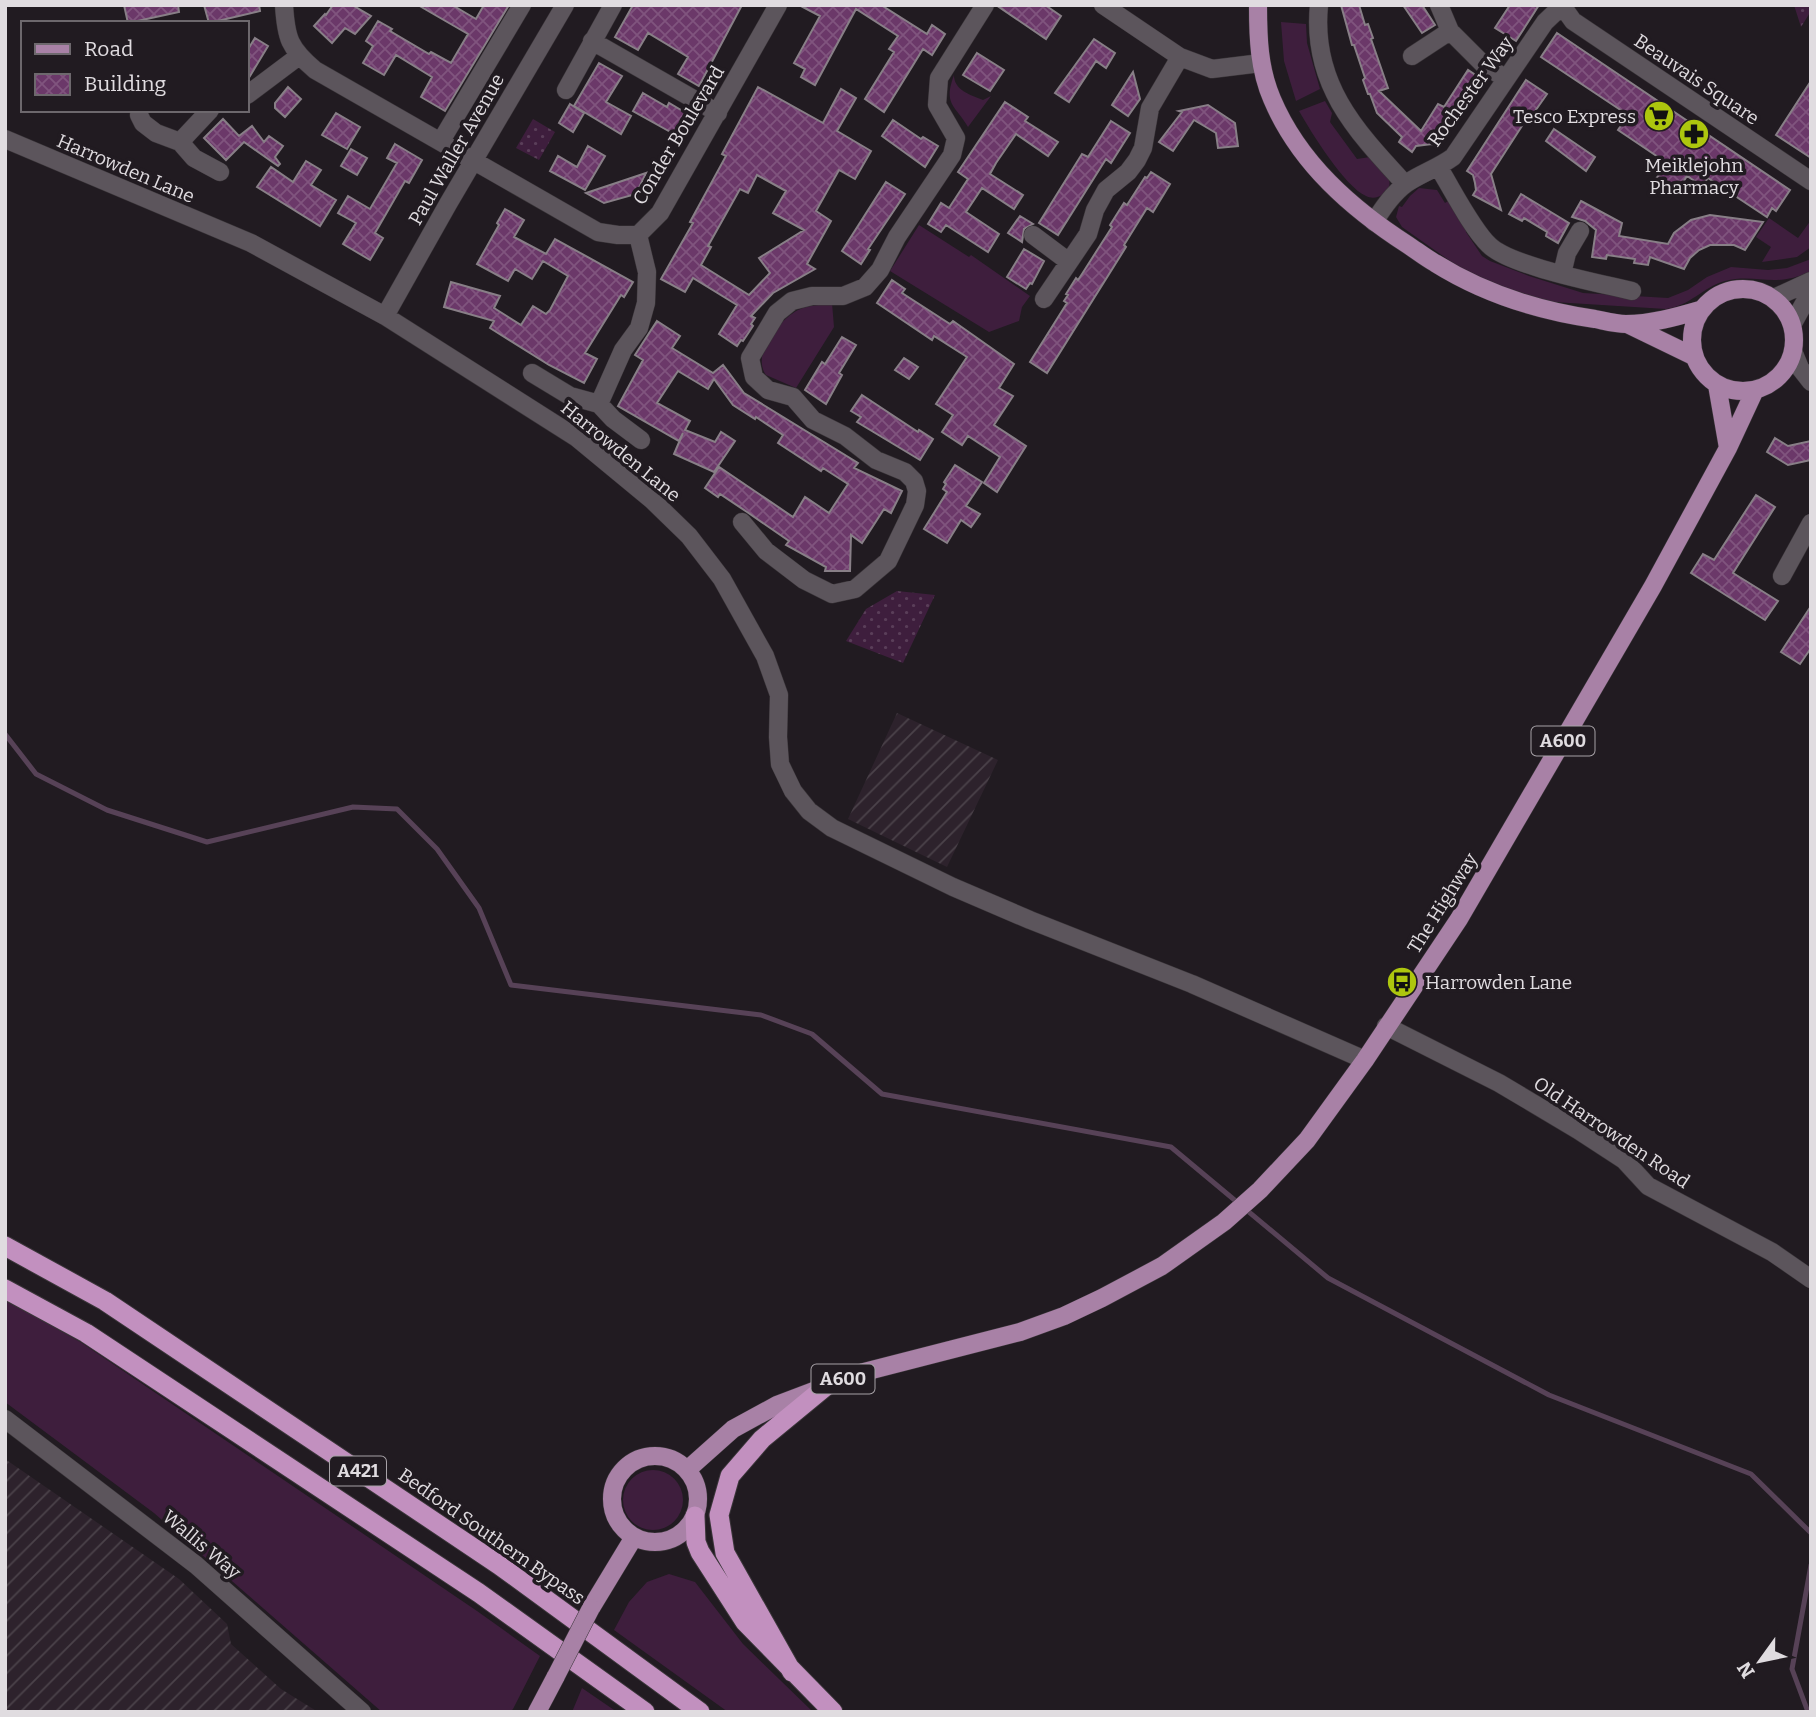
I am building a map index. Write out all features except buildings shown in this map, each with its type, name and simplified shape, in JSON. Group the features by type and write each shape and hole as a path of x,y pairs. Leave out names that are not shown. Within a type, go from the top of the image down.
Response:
{"highway":[{"name":"Bedford Southern Bypass","path":"5,1247 105,1301 499,1565 700,1712"},
{"name":"A421","path":"5,1289 109,1348 479,1593 645,1712"},
{"path":"792,1672 726,1553 719,1515 730,1476 762,1439 830,1383"},
{"path":"695,1516 696,1542 745,1622 833,1712"}],"main road":[{"path":"1258,5 1261,63 1272,99 1286,128 1334,188 1374,222 1435,263 1463,278 1513,300 1565,315 1627,324 1667,319 1700,310"},
{"path":"1726,290 1759,290 1774,298 1785,310 1792,325 1793,351 1779,378 1755,390 1735,391 1717,385 1699,367 1693,356 1692,332 1700,310 1711,298 1726,290"},
{"path":"1627,324 1693,356"},
{"path":"1717,385 1728,448"},
{"name":"The Highway","path":"830,1383 1020,1332 1064,1316 1126,1285 1162,1266 1224,1222 1260,1190 1307,1140 1365,1060 1459,919 1653,586 1728,448 1755,390"},
{"name":"A600","path":"688,1470 733,1429 777,1405 830,1383"},
{"path":"662,1456 676,1461 688,1470 698,1492 695,1516 687,1528 676,1537 662,1542 648,1542 634,1537 622,1527 613,1507 614,1485 621,1472 633,1462 646,1457 662,1456"},
{"path":"537,1712 592,1608 634,1537"}],"street":[{"path":"284,5 286,34 299,56 315,70 598,232 638,235"},
{"path":"442,141 522,5"},
{"name":"Paul Waller Avenue","path":"385,316 565,5"},
{"path":"566,90 613,5"},
{"name":"Conder Boulevard","path":"599,404 623,349 639,328 646,303 647,272 638,235 660,213 778,5"},
{"path":"742,523 761,558 832,594 855,589 888,561 915,505 917,491 914,481 905,472 876,460 845,436 813,420 793,397 768,390 754,377 750,358 778,313 792,301 812,296 843,296 865,287 880,270 897,237 952,155 956,138 937,104 939,78 985,5"},
{"path":"1103,5 1180,57 1212,69 1261,63"},
{"path":"1320,5 1318,18 1323,61 1332,90 1359,135 1405,184"},
{"path":"1439,5 1450,31 1482,64 1506,79"},
{"name":"Rochester Way","path":"1374,222 1405,184 1438,168 1452,157 1545,22 1563,6"},
{"name":"Beauvais Square","path":"1563,6 1573,21 1811,181"},
{"path":"1412,56 1450,31"},
{"path":"592,41 718,113"},
{"path":"248,93 299,56"},
{"path":"1044,299 1088,234 1095,210 1106,190 1128,172 1137,160 1143,148 1150,108 1180,57"},
{"path":"180,142 209,112"},
{"path":"139,115 143,123 156,133 180,142 194,158 220,172"},
{"name":"Harrowden Lane","path":"5,139 251,243 385,316 577,438 652,500 689,536 722,579 765,656 779,695 780,764 793,791 809,811 832,828 953,887 1192,984 1365,1060"},
{"path":"1438,168 1486,243 1499,254 1562,274 1632,290"},
{"path":"1562,274 1567,253 1580,231"},
{"path":"1032,235 1069,262"},
{"path":"1774,298 1811,281"},
{"path":"1792,325 1811,291"},
{"path":"1793,351 1800,368 1811,382"},
{"path":"532,373 569,396 599,404 613,419 641,440"},
{"path":"1782,576 1805,552 1811,523"},
{"name":"Old Harrowden Road","path":"1386,1026 1499,1083 1578,1130 1624,1160 1648,1186 1772,1252 1811,1279"},
{"name":"Wallis Way","path":"5,1419 197,1565 362,1712"}],"shaded area":[{"path":"1794,5 1811,5 1811,11 1801,27"},
{"path":"1281,22 1306,24 1307,43 1320,89 1296,101 1284,61"},
{"path":"954,75 957,85 968,94 983,100 991,96 968,127 950,99"},
{"path":"1325,101 1332,113 1330,122 1357,159 1370,157 1388,177 1389,187 1384,194 1375,198 1366,196 1348,182 1299,111"},
{"path":"533,119 555,132 539,160 516,148"},
{"path":"1419,188 1437,190 1445,203 1451,199 1468,225 1466,232 1482,256 1529,276 1583,293 1668,298 1731,267 1768,270 1787,268 1811,259 1811,271 1787,279 1725,281 1682,304 1666,309 1554,302 1527,297 1467,273 1402,227 1396,217 1399,206 1402,207"},
{"path":"1769,218 1798,238 1811,220 1811,247 1797,257 1762,262 1771,247 1756,237"},
{"path":"919,225 969,257 971,255 1030,296 1022,307 1019,321 989,332 890,271"},
{"path":"832,303 834,327 796,388 766,375 762,367 762,357 769,338 783,321 802,308"},
{"path":"897,591 935,595 903,663 846,641 866,609"},
{"path":"897,713 998,760 947,867 848,819"},
{"path":"5,1299 82,1343 540,1656 513,1709 510,1712 382,1712 154,1513 5,1402"},
{"path":"5,1459 179,1579 227,1624 231,1644 281,1689 318,1712 5,1712"},
{"path":"653,1470 674,1479 683,1500 674,1521 653,1530 632,1521 623,1500 632,1479"},
{"path":"669,1574 695,1582 743,1644 813,1712 728,1712 614,1630 629,1602 647,1582"},
{"path":"582,1688 617,1712 572,1712"}],"waterway":[{"path":"5,734 36,774 107,810 207,842 353,807 397,809 437,849 479,908 511,985 761,1015 812,1034 882,1094 1171,1147 1328,1278 1549,1395 1751,1474 1811,1533"},
{"path":"1808,1712 1792,1669 1811,1565"}],"place":[{"name":"Tesco Express","path":"1659,116"},
{"name":"Meiklejohn Pharmacy","path":"1694,134"},
{"name":"Harrowden Lane","path":"1402,982"}]}
